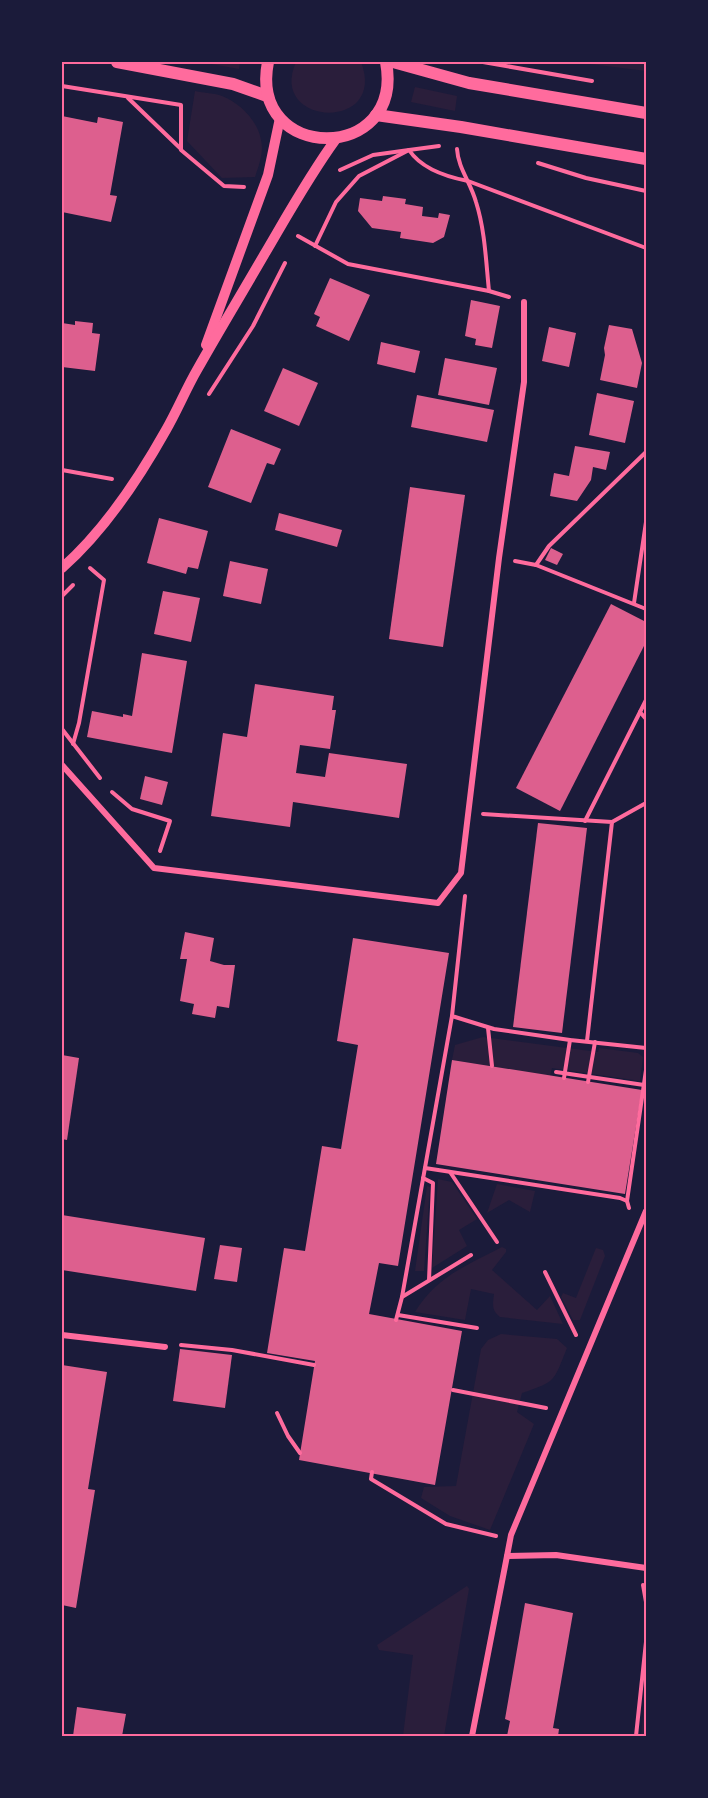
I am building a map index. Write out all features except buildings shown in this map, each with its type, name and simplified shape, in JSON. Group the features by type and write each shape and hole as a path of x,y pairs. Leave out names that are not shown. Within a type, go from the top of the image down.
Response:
{"main road":[{"path":"117,62 233,84 267,96"},
{"path":"268,62 265,76 267,96 280,118 305,135 336,139 351,135 376,115 384,102 388,88 386,62"},
{"path":"393,62 469,83 646,112"},
{"path":"376,115 461,127 646,159"}],"street":[{"path":"196,371 261,192 274,151 280,118"},
{"path":"62,568 104,522 138,476 166,430 196,371 316,165 336,139"},
{"path":"62,765 154,868 438,903 461,873 524,382 524,302"},
{"path":"472,1737 511,1535 646,1210"},
{"path":"62,1335 165,1347"},
{"path":"507,1556 556,1555 646,1568"}],"path":[{"path":"483,62 600,82"},
{"path":"62,86 181,105 181,150"},
{"path":"126,97 181,150 224,186 247,187 261,192"},
{"path":"336,172 373,155 435,146 468,151"},
{"path":"457,149 457,160 476,202 484,238 489,291"},
{"path":"409,150 416,161 453,178 468,181 646,248"},
{"path":"315,246 329,214 348,186 359,176 409,150"},
{"path":"537,163 586,178 646,191"},
{"path":"298,237 348,264 489,291 524,302"},
{"path":"536,565 549,546 646,452"},
{"path":"62,470 112,478"},
{"path":"634,603 646,522"},
{"path":"74,744 104,580 76,555"},
{"path":"500,558 536,565 646,609"},
{"path":"585,821 646,700"},
{"path":"640,712 646,719"},
{"path":"62,729 102,780"},
{"path":"109,790 132,809 170,821 154,868"},
{"path":"478,814 612,822 646,803"},
{"path":"587,1041 612,822"},
{"path":"466,895 452,1016 397,1317 477,1328"},
{"path":"452,1016 488,1028 646,1048"},
{"path":"488,1028 492,1066"},
{"path":"564,1078 570,1040"},
{"path":"588,1082 595,1042"},
{"path":"624,1218 629,1208 627,1201 646,1070"},
{"path":"556,1072 644,1085"},
{"path":"425,1168 620,1198 627,1201"},
{"path":"450,1172 496,1242"},
{"path":"423,1178 433,1183 429,1280"},
{"path":"402,1297 471,1255"},
{"path":"544,1272 577,1335"},
{"path":"572,1346 581,1325"},
{"path":"185,1344 314,1365"},
{"path":"453,1390 518,1403"},
{"path":"546,1408 551,1398"},
{"path":"277,1413 288,1436 300,1453"},
{"path":"372,1472 371,1479 446,1524 491,1536 511,1535"},
{"path":"636,1737 646,1642"}],"shaded area":[{"path":"200,62 240,62 239,69"},
{"path":"296,62 361,62 365,85 358,101 345,110 328,113 311,109 298,99 292,84"},
{"path":"574,62 646,62 646,71"},
{"path":"415,87 457,96 455,111 411,102"},
{"path":"195,91 216,94 229,99 252,120 262,145 261,158 255,177 222,178 187,141"},
{"path":"483,1037 598,1052 599,1048 638,1053 643,1057 640,1081 552,1068 550,1076 452,1060 455,1045"},
{"path":"438,1179 452,1182 477,1219 459,1230 467,1246 432,1268"},
{"path":"497,1184 535,1191 530,1212 509,1200 487,1213"},
{"path":"427,1186 430,1187 424,1271 415,1271"},
{"path":"502,1247 506,1249 506,1252 492,1270 537,1310 550,1296 563,1324 500,1317 494,1309 494,1294 471,1289 465,1320 415,1312 433,1289 453,1273"},
{"path":"596,1248 603,1250 605,1256 580,1320 573,1320 561,1297 563,1293 576,1298"},
{"path":"501,1334 557,1339 567,1348 552,1379 542,1386 522,1393 517,1412 534,1424 490,1530 450,1516 421,1498 424,1487 456,1486 481,1349 488,1340"},
{"path":"467,1586 469,1589 444,1736 403,1736 413,1655 379,1650 377,1645"},
{"path":"646,1683 646,1736 641,1736"}]}
